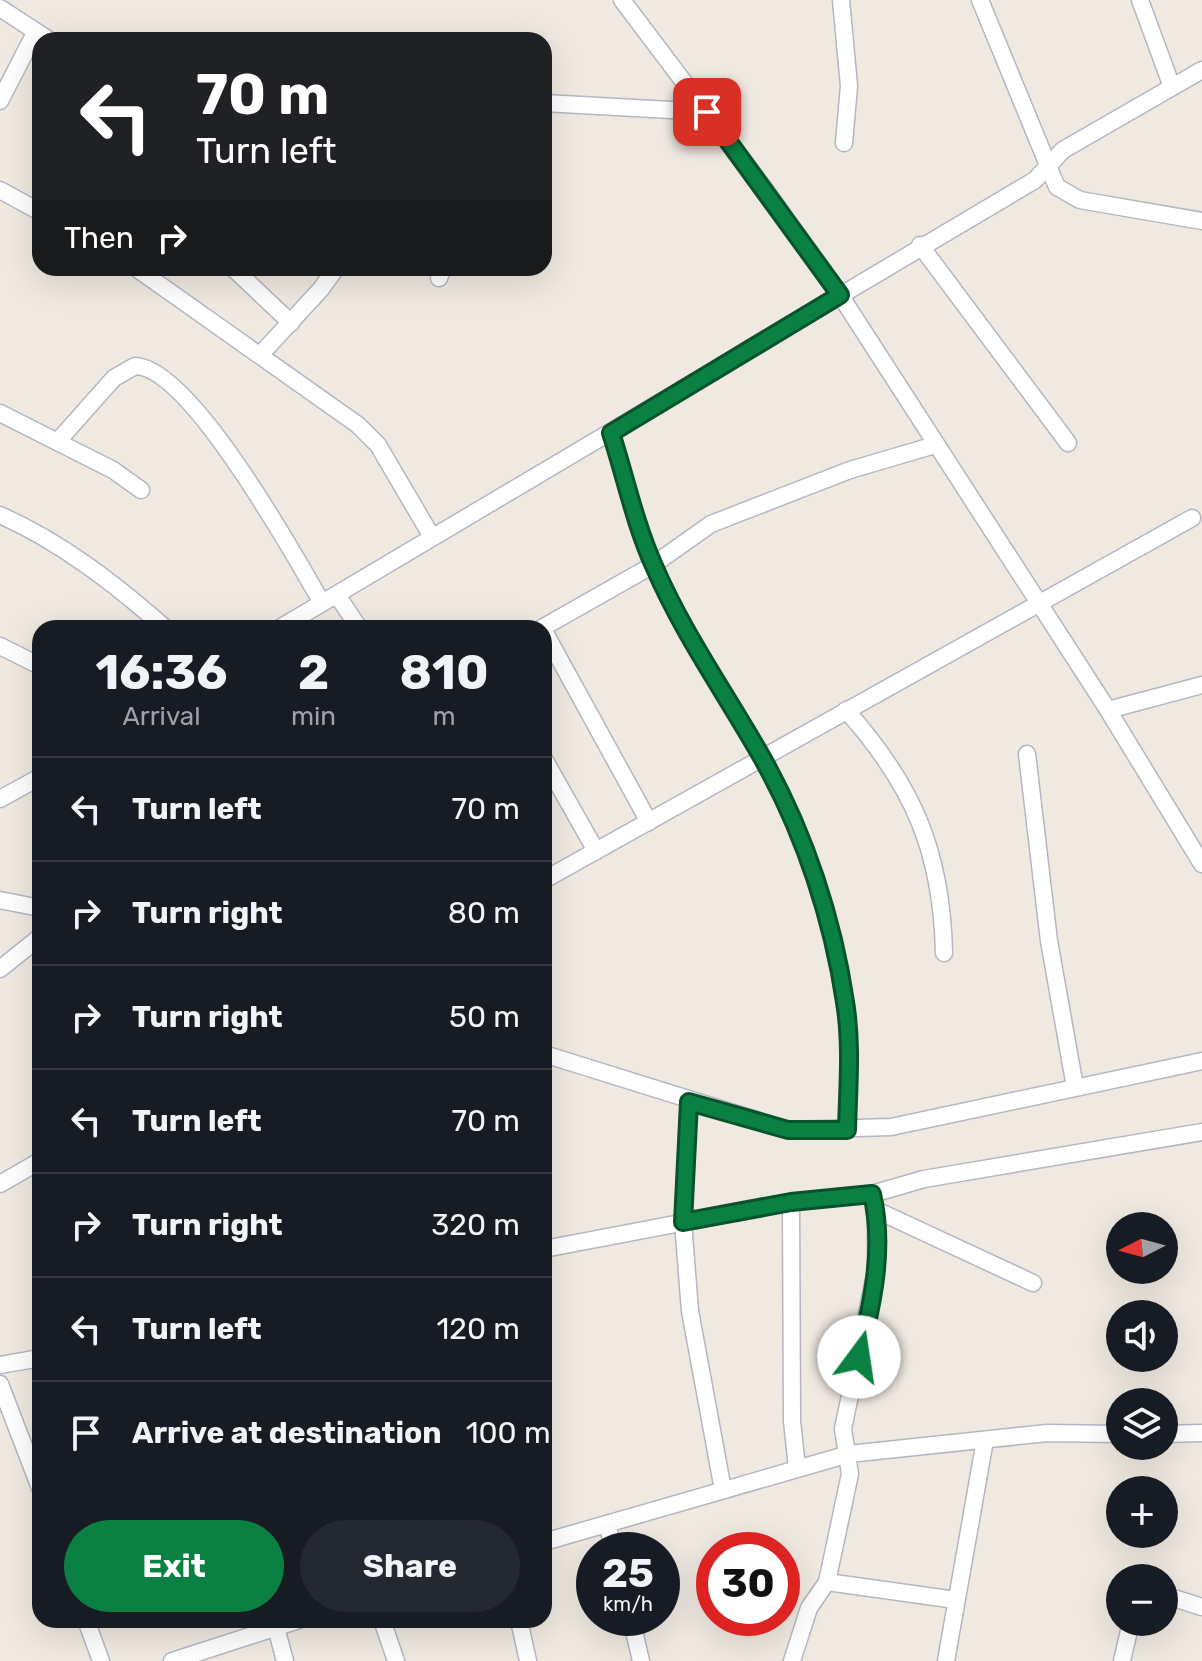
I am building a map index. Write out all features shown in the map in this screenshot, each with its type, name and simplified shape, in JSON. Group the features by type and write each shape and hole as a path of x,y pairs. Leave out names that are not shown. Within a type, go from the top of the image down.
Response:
{"street":[{"path":"622,0 840,295 1108,710 1202,864"},
{"path":"841,0 849,86 844,143"},
{"path":"980,0 1057,187 1080,200 1202,221"},
{"path":"1140,0 1172,87"},
{"path":"0,8 36,32"},
{"path":"0,101 32,51"},
{"path":"294,620 611,433 920,245 1035,180 1063,150 1202,70"},
{"path":"552,103 707,112"},
{"path":"0,190 32,208"},
{"path":"920,245 1068,443"},
{"path":"147,276 358,425 378,445 432,537"},
{"path":"241,276 291,323"},
{"path":"260,355 329,276"},
{"path":"58,441 114,378 135,366 155,373 198,413 330,599 351,620"},
{"path":"0,413 113,470 141,490"},
{"path":"611,433 653,565 738,721 763,760 794,822 829,922 846,1004 847,1130"},
{"path":"552,624 653,565 711,524 850,470 935,445"},
{"path":"0,515 24,525 96,571 155,620"},
{"path":"552,876 1192,518"},
{"path":"552,645 649,822"},
{"path":"0,646 32,662"},
{"path":"1108,710 1202,685"},
{"path":"846,710 896,770 921,819 937,870 944,953"},
{"path":"1027,754 1049,941 1075,1087"},
{"path":"552,773 596,851"},
{"path":"0,799 32,781"},
{"path":"0,900 32,906"},
{"path":"0,969 32,943"},
{"path":"552,1057 689,1102 788,1130 891,1127 1202,1061"},
{"path":"689,1102 683,1222 690,1311 723,1490"},
{"path":"552,1247 791,1202 874,1202 924,1179 1202,1132"},
{"path":"1,1182 32,1165"},
{"path":"791,1202 792,1421 797,1468"},
{"path":"874,1202 1033,1283"},
{"path":"792,1661 809,1608 827,1582 850,1474 843,1429 874,1285 874,1202"},
{"path":"0,1365 32,1359"},
{"path":"0,1386 32,1468"},
{"path":"552,1540 849,1454 1047,1433 1106,1434"},
{"path":"1178,1434 1202,1433"},
{"path":"946,1661 985,1440"},
{"path":"607,1524 609,1532"},
{"path":"827,1582 956,1600"},
{"path":"1178,1599 1202,1607"},
{"path":"89,1628 101,1661"},
{"path":"172,1661 265,1628"},
{"path":"277,1628 285,1661"},
{"path":"385,1628 396,1661"},
{"path":"521,1628 528,1661"},
{"path":"635,1636 641,1661"},
{"path":"1122,1661 1128,1636"}],"route":[{"path":"707,112 840,295 611,433 653,565 738,721 763,760 794,822 829,922 846,1004 849,1062 847,1130 788,1130 689,1102 683,1222 791,1202 872,1194 876,1210 876,1270 859,1357"}]}
